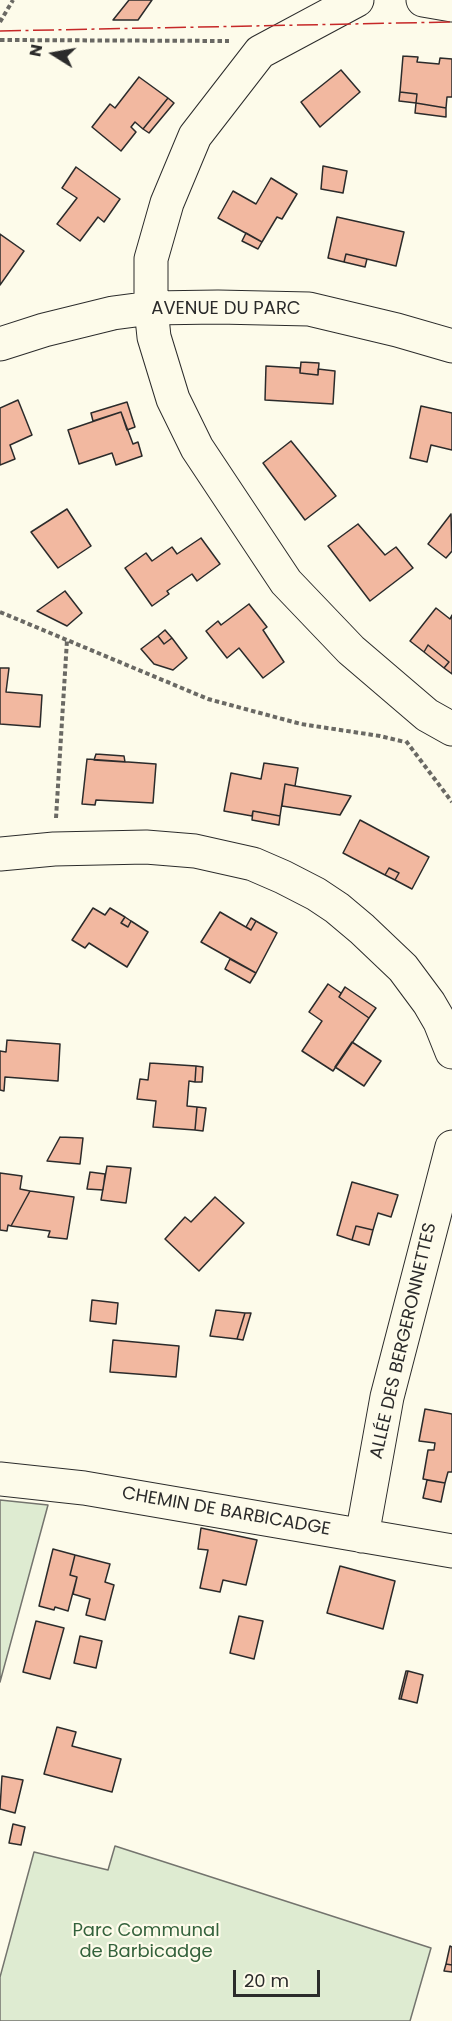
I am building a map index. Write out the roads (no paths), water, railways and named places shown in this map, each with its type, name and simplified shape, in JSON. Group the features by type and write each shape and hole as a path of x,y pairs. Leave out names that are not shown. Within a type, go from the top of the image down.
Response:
{"street":[{"path":"357,0 260,52 195,136 167,203 151,259 151,308 154,337 173,399 197,448 286,582 351,650 440,722"},
{"path":"423,0 452,5"},
{"name":"AVENUE DU PARC","path":"0,344 112,313 151,308 218,307 309,309 398,330 452,346"},
{"path":"0,854 54,849 146,847 195,851 253,864 316,894 362,929 403,968 429,1003 440,1022 452,1052"},
{"name":"ALLÉE DES BERGERONNETTES","path":"362,1536 387,1397 452,1147"},
{"name":"CHEMIN DE BARBICADGE","path":"0,1479 84,1488 452,1551"}],"park label":[{"name":"Parc Communal de Barbicadge","path":"146,1941"}]}
